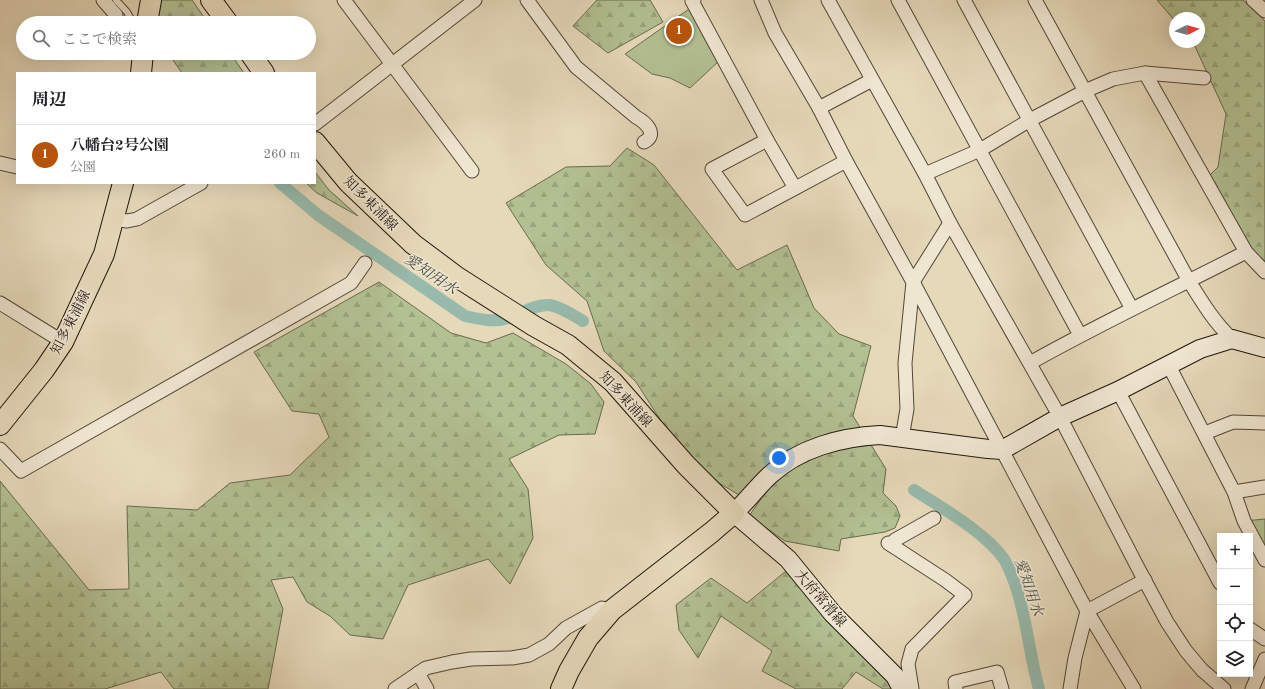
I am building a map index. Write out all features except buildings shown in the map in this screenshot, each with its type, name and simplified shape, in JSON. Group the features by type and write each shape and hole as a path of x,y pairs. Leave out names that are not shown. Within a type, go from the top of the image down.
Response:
{"main road":[{"path":"149,16 150,0"},
{"path":"211,0 223,16"},
{"path":"141,72 143,60"},
{"path":"255,60 263,72"},
{"name":"知多東浦線","path":"316,143 348,182 413,244 456,277 534,326 568,345 613,382 686,465 734,513"},
{"name":"知多東浦線","path":"0,425 44,370 63,342 104,254 123,184"},
{"path":"561,689 569,671 588,638 612,610 734,513"}],"street":[{"path":"103,0 116,14"},
{"path":"344,0 472,171"},
{"path":"316,123 475,0"},
{"path":"527,0 576,68 636,117 647,124 651,134 650,138 644,142"},
{"path":"694,0 692,1 794,188"},
{"path":"761,0 775,33 819,108 846,161 913,282 1087,611 1134,689"},
{"path":"828,0 925,174 950,223 1060,417 1168,622 1186,651 1202,670 1224,689"},
{"path":"898,0 1080,335"},
{"path":"964,0 1132,309"},
{"path":"1035,0 1189,281 1209,313 1232,339 1265,348"},
{"path":"1253,0 1265,12"},
{"path":"925,174 980,150 1030,120 1113,78 1145,73 1204,78"},
{"path":"1145,73 1246,252 1265,272"},
{"path":"819,108 872,80"},
{"path":"767,140 712,169 745,215 846,161"},
{"path":"0,163 16,167"},
{"path":"113,219 127,221 137,218 198,184"},
{"path":"902,438 907,409 905,363 913,282 950,223"},
{"path":"1030,363 1080,335 1246,252"},
{"path":"0,449 21,472 351,283 365,262"},
{"path":"0,303 63,342"},
{"path":"734,513 774,471 785,462 807,451 848,438 880,435 1002,450 1060,417 1118,391 1168,364 1200,349 1232,339"},
{"path":"1168,364 1234,492 1244,520 1265,560"},
{"path":"1118,391 1217,577"},
{"path":"1204,433 1233,422 1265,423"},
{"path":"1234,492 1265,487"},
{"name":"大府常滑線","path":"734,513 788,559 833,614 895,676 902,689"},
{"path":"912,689 908,664 912,649 966,595 890,544 934,518"},
{"path":"1070,689 1087,611 1145,580"},
{"path":"394,689 426,668 471,659 512,658 529,655 549,644 566,628 602,608 612,610"},
{"path":"1253,631 1265,639"},
{"path":"1252,689 1265,659"},
{"path":"956,689 955,682 997,672 1002,689"},
{"path":"418,673 427,689"}],"lane":[{"path":"116,0 129,16"}],"green space":[{"path":"161,0 192,0 203,16 158,16"},
{"path":"597,0 650,0 663,22 608,53 573,26"},
{"path":"1157,0 1243,0 1265,21 1265,261 1250,249 1210,175 1218,167 1226,114 1196,48 1205,48 1205,12 1169,12 1169,14"},
{"path":"689,9 719,61 690,88 670,78 652,74 625,54"},
{"path":"173,60 235,60 243,72 181,72"},
{"path":"627,148 654,165 737,270 787,245 814,308 839,334 871,346 853,416 886,469 883,493 896,506 900,516 895,528 885,532 841,539 839,551 785,541 749,516 771,485 739,495 719,483 676,444 636,382 604,351 587,301 546,265 506,203 566,167 610,166"},
{"path":"316,173 329,190 358,216 317,193 307,184 316,184"},
{"path":"379,282 451,333 486,343 513,333 566,364 591,384 604,402 595,434 559,435 509,459 528,489 533,538 510,584 488,559 408,585 383,639 350,635 330,616 307,602 293,577 271,580 283,609 268,689 174,689 161,672 105,689 0,689 0,481 89,590 129,589 127,506 197,510 230,483 290,475 329,437 319,414 292,411 254,352"},
{"path":"1265,519 1265,559 1253,537 1253,533 1251,533 1244,521"},
{"path":"786,571 898,689 883,689 856,672 842,689 796,689 762,671 772,651 721,616 698,658 679,630 676,605 711,578 747,603"}],"waterway":[{"name":"愛知用水","path":"281,184 318,215 465,316 486,320 497,320 508,318 539,306 550,305 563,309 583,321"},
{"name":"愛知用水","path":"914,490 975,530 986,539 1004,559 1012,575 1019,597 1039,689"}],"place":[{"name":"八幡台2号公園","path":"679,31"}]}
